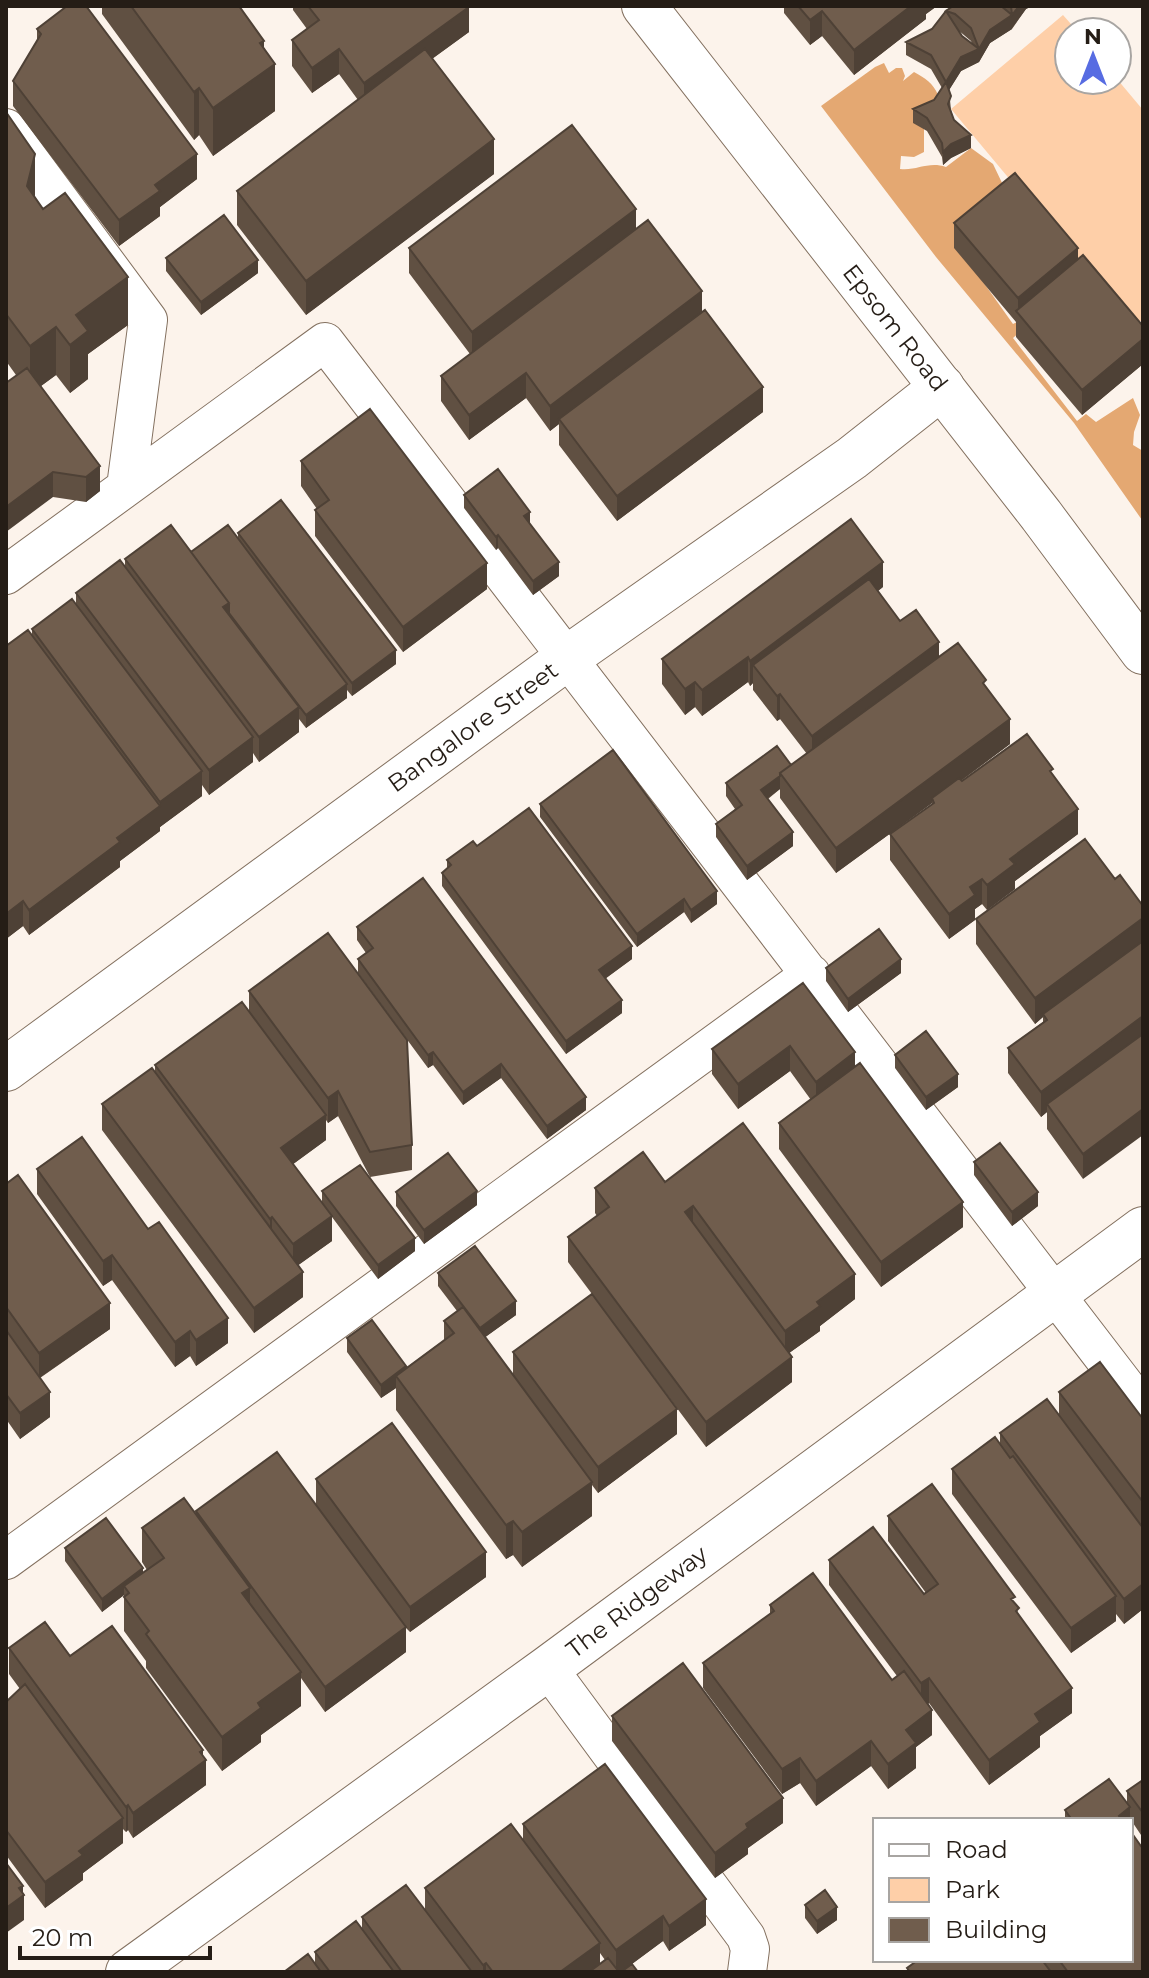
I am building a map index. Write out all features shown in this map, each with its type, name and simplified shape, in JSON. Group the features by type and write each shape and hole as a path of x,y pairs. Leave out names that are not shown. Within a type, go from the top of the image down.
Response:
{"street":[{"name":"Epsom Road","path":"644,6 942,387 1143,652"},
{"name":"Bangalore Street","path":"6,1069 567,658 852,458 942,387"},
{"name":"The Ridgeway","path":"128,1972 548,1668 1143,1229"}],"lane":[{"path":"6,128 148,320 126,487"},
{"path":"6,575 325,342 1143,1409"},
{"path":"6,1560 811,974"},
{"path":"548,1668 746,1937 750,1949 747,1972"}],"green space":[{"path":"1053,23 1053,96 1131,96 1143,110 1143,319 1133,327 951,109"}],"shaded area":[{"path":"884,63 889,73 902,68 903,81 914,72 918,74 931,84 938,95 924,129 924,152 914,157 901,156 900,169 934,165 946,167 971,148 993,164 1004,187 959,248 1013,324 1017,322 1022,330 1013,338 1077,421 1086,414 1096,422 1133,398 1140,415 1133,445 1143,451 1143,546 1142,520 1074,423 936,257 821,106"}],"building":[{"path":"67,6 86,6 197,154 155,185 160,191 119,220 13,81 41,34 37,29"},
{"path":"131,6 239,6 264,41 260,43 275,64 213,108 199,88 194,92"},
{"path":"308,6 469,7 364,83 339,49 312,68 292,40 319,20"},
{"path":"798,6 911,6 854,50 822,11 810,20"},
{"path":"953,6 1001,6 1012,15 990,30 979,49 971,28 955,14 946,11"},
{"path":"946,11 962,36 979,49 961,57 946,82 931,55 906,42 932,29"},
{"path":"425,49 494,139 306,281 237,191"},
{"path":"946,82 951,96 948,104 954,120 971,135 951,144 943,152 942,143 927,118 913,109 934,100"},
{"path":"6,112 35,154 27,186 43,209 65,193 128,277 76,315 88,331 70,345 56,327 30,346 6,314"},
{"path":"572,125 636,209 472,332 409,248"},
{"path":"1015,173 1078,248 1018,298 954,223"},
{"path":"224,215 258,260 201,302 166,258"},
{"path":"648,220 702,291 550,406 526,373 469,415 441,376"},
{"path":"1083,255 1143,326 1143,339 1082,390 1016,311"},
{"path":"705,310 763,387 617,496 559,419"},
{"path":"27,368 100,466 86,477 53,472 6,507 6,383"},
{"path":"370,409 487,563 403,627 315,510 329,500 301,461"},
{"path":"498,469 530,512 524,516 559,562 533,581 464,495"},
{"path":"281,500 396,650 352,683 238,533"},
{"path":"851,519 883,562 750,661 748,657 702,690 695,682 685,689 662,659"},
{"path":"171,525 229,603 223,607 299,707 259,737 125,559"},
{"path":"228,525 347,684 306,715 229,613 229,603 191,552"},
{"path":"120,560 253,737 209,770 76,593"},
{"path":"869,579 900,621 916,610 939,642 812,736 753,665"},
{"path":"72,599 202,771 160,802 32,629"},
{"path":"28,630 160,806 117,838 120,842 29,910 23,901 6,914 6,646"},
{"path":"958,643 1010,719 836,848 780,773"},
{"path":"1027,734 1078,809 1010,859 1015,864 987,885 982,879 970,887 975,895 949,914 890,834 934,803 932,798 959,778 962,781"},
{"path":"777,746 791,765 761,790 793,832 747,866 716,824 742,805 726,783"},
{"path":"613,750 717,891 691,910 684,899 637,934 540,804"},
{"path":"529,808 632,946 599,970 622,1000 566,1041 442,873 451,865 447,860 473,841 477,846"},
{"path":"1085,839 1115,879 1120,875 1143,906 1143,918 1035,998 976,919"},
{"path":"423,878 586,1097 547,1126 501,1064 463,1092 433,1052 428,1055 358,959 373,948 357,927"},
{"path":"879,929 901,959 848,999 826,968"},
{"path":"328,933 407,1040 412,1145 370,1152 338,1091 328,1098 249,991"},
{"path":"1143,941 1143,1016 1041,1092 1008,1048 1047,1020 1043,1014"},
{"path":"803,983 855,1052 816,1082 790,1046 738,1084 712,1049"},
{"path":"242,1002 326,1115 281,1148 332,1216 293,1244 272,1217 270,1219 155,1065"},
{"path":"926,1031 958,1074 926,1097 895,1055"},
{"path":"1143,1034 1143,1109 1083,1154 1047,1104"},
{"path":"860,1063 963,1202 881,1262 779,1123"},
{"path":"152,1068 303,1272 254,1308 102,1104"},
{"path":"743,1123 855,1274 817,1302 820,1306 785,1331 693,1206 685,1212 792,1357 706,1422 568,1237 609,1207 595,1188 643,1152 665,1182"},
{"path":"82,1137 148,1229 159,1222 228,1318 196,1340 190,1331 175,1342 112,1255 103,1261 37,1169"},
{"path":"1000,1143 1038,1192 1012,1212 974,1162"},
{"path":"448,1153 477,1191 424,1230 396,1192"},
{"path":"360,1165 415,1238 378,1265 322,1191"},
{"path":"18,1175 110,1303 39,1353 6,1307 6,1184"},
{"path":"475,1246 516,1301 480,1328 438,1273"},
{"path":"592,1294 677,1409 598,1467 513,1352"},
{"path":"463,1307 592,1482 522,1532 513,1521 506,1525 396,1376 454,1333 444,1321"},
{"path":"372,1320 406,1366 381,1385 347,1338"},
{"path":"6,1330 50,1392 20,1413 6,1394"},
{"path":"1100,1362 1143,1419 1143,1502 1059,1392"},
{"path":"1047,1399 1143,1528 1143,1584 1124,1599 1000,1433"},
{"path":"392,1423 486,1552 410,1607 316,1479"},
{"path":"995,1437 1010,1458 1013,1456 1116,1596 1071,1628 952,1469"},
{"path":"277,1452 406,1627 325,1687 196,1511"},
{"path":"932,1484 1015,1597 1011,1599 1019,1608 1016,1611 1072,1688 1035,1714 1040,1722 989,1760 929,1678 921,1683 829,1560 873,1527 924,1594 938,1584 888,1516"},
{"path":"184,1498 250,1588 242,1593 301,1672 258,1703 261,1708 222,1737 146,1634 149,1631 124,1597 129,1593 124,1586 164,1558 142,1528"},
{"path":"106,1518 143,1568 102,1599 65,1548"},
{"path":"813,1573 892,1680 904,1671 932,1710 906,1730 916,1743 888,1764 871,1741 816,1781 800,1758 782,1769 703,1663 774,1611 770,1605"},
{"path":"45,1622 70,1656 112,1626 203,1750 200,1752 206,1760 133,1813 128,1805 126,1807 9,1648"},
{"path":"683,1663 783,1798 746,1824 748,1828 715,1853 612,1716"},
{"path":"25,1684 123,1818 79,1851 83,1855 45,1882 6,1830 6,1702"},
{"path":"605,1764 706,1899 669,1926 663,1916 616,1950 523,1824"},
{"path":"1109,1779 1130,1807 1119,1816 1120,1818 1071,1818 1065,1810"},
{"path":"1143,1780 1143,1813 1127,1791"},
{"path":"511,1824 600,1943 560,1972 493,1972 486,1963 483,1965 425,1888"},
{"path":"1133,1835 1143,1849 1143,1972 1068,1972 1060,1962 1133,1962"},
{"path":"6,1863 23,1886 19,1888 24,1895 6,1908"},
{"path":"406,1885 472,1972 402,1972 362,1917"},
{"path":"825,1890 837,1907 817,1921 805,1905"},
{"path":"356,1921 394,1972 330,1972 315,1952"},
{"path":"308,1954 321,1972 284,1972"},
{"path":"608,1958 619,1972 589,1972"},
{"path":"915,1962 1044,1962 1051,1972 910,1972 907,1968"},
{"path":"632,1964 638,1972 621,1972"}]}
